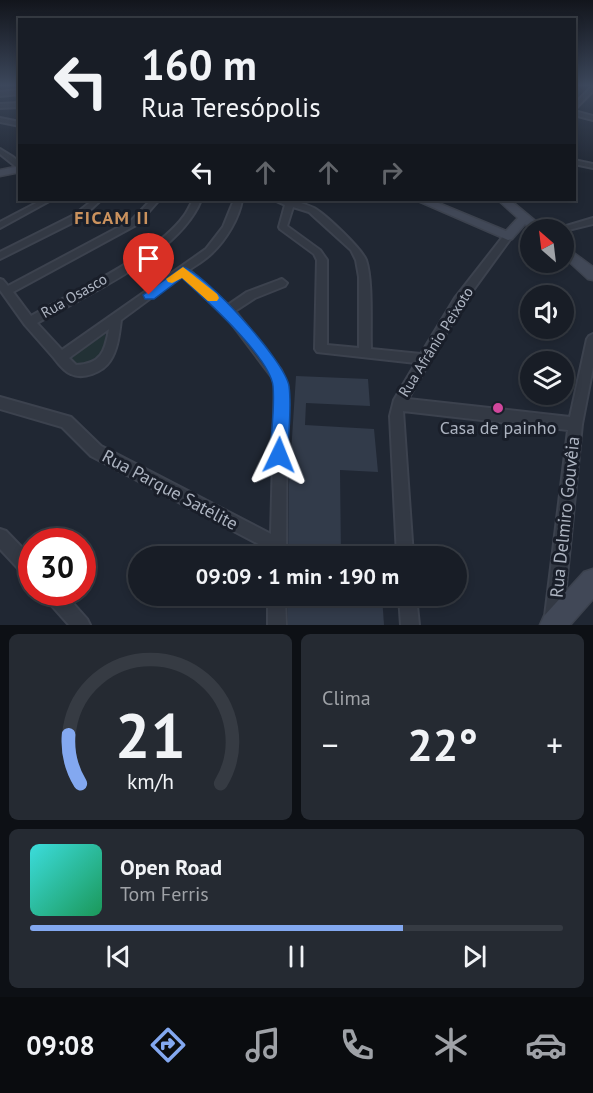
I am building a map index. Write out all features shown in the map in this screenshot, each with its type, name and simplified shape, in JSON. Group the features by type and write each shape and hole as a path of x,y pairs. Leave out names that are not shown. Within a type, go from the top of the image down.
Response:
{"street":[{"path":"0,120 18,124"},
{"path":"0,151 18,166"},
{"path":"576,162 591,166 593,155"},
{"path":"0,173 18,168"},
{"path":"0,225 45,201"},
{"path":"0,256 77,217 96,201"},
{"path":"116,319 112,350 103,362 78,371 70,369 29,322 4,287 135,222 153,201"},
{"name":"Rua Osasco","path":"29,322 130,264 168,239 188,218 196,201"},
{"path":"60,358 209,251 225,233 234,216 238,201"},
{"path":"284,201 305,206 319,216 354,248 361,260 364,277 366,353"},
{"path":"424,201 507,236"},
{"path":"507,201 527,219"},
{"path":"290,202 284,227 317,252 322,260 321,349 422,359"},
{"name":"Rua Afrânio Peixoto","path":"404,546 396,417 398,404 422,359 459,301 507,236 525,217"},
{"path":"574,226 593,221"},
{"path":"574,259 593,275"},
{"path":"183,271 227,311 272,364 281,384 278,546"},
{"path":"227,311 251,295 282,283"},
{"name":"Rua Delmiro Gouvêia","path":"553,625 575,424 593,339"},
{"name":"Rua Parque Satélite","path":"0,403 66,422 96,451 269,546"},
{"path":"398,404 575,424"},
{"path":"0,537 18,556"},
{"path":"553,625 593,580"},
{"path":"64,606 81,625"},
{"path":"277,606 277,625"},
{"path":"409,606 410,625"}],"shaded area":[{"path":"105,327 107,354 97,364 72,368 62,358"}],"building":[{"path":"296,376 368,379 370,406 306,403 305,425 374,429 378,472 340,470 341,546 288,546 289,484"},
{"path":"287,606 383,606 384,625 288,625"}],"slow traffic":[{"path":"172,279 183,271 213,298"}],"place":[{"name":"Casa de painho","path":"498,408"}],"district":[{"name":"FICAM II","path":"112,218"}],"route":[{"path":"149,295 183,271 230,313 272,364 281,384 279,455"}]}
